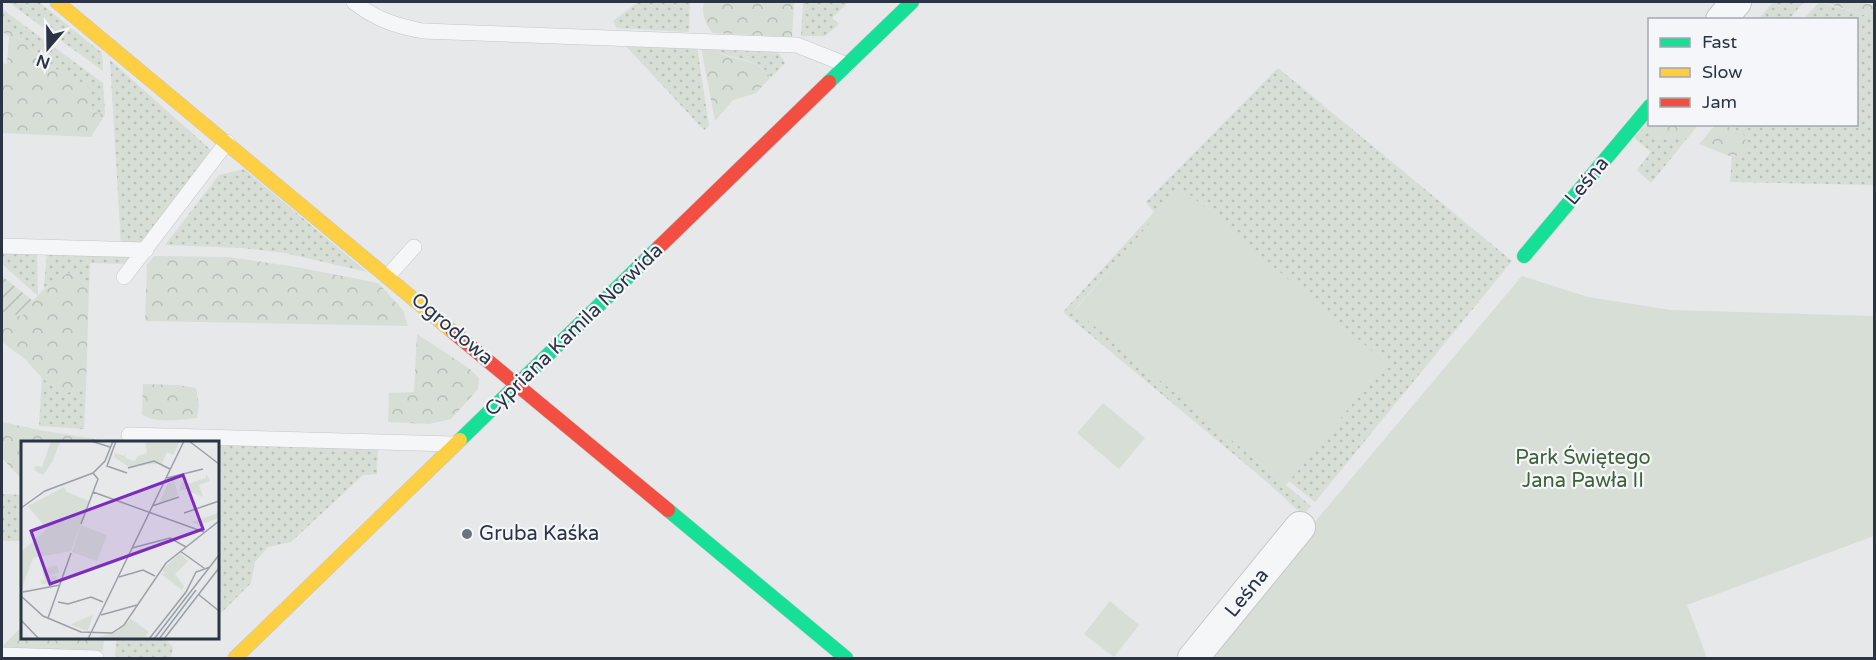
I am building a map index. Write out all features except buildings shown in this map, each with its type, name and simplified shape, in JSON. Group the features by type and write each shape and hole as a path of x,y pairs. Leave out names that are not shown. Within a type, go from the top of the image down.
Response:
{"street":[{"name":"Ogrodowa","path":"57,2 846,658"},
{"name":"Cypriana Kamila Norwida","path":"235,658 912,2"},
{"path":"1723,18 1736,2"},
{"name":"Leśna","path":"1524,256 1648,107"},
{"name":"Leśna","path":"1193,658 1300,527"}],"lane":[{"path":"354,2 390,24 423,31 797,45 847,65"},
{"path":"124,277 227,142"},
{"path":"2,246 146,250"},
{"path":"388,276 414,247"},
{"path":"129,435 458,444"},
{"path":"2,655 96,658"}],"green space":[{"path":"8,2 39,2 102,53 103,71"},
{"path":"638,2 690,2 689,32 617,28 613,21"},
{"path":"704,2 794,2 792,37 713,33 704,18"},
{"path":"803,2 849,2 832,18 839,24 825,36 801,36"},
{"path":"1773,2 1804,2 1790,18 1760,18"},
{"path":"1819,2 1874,18 1874,185 1730,182 1732,157 1743,154 1744,135 1727,126 1858,126 1858,18 1805,18"},
{"path":"1823,2 1858,2 1874,5 1874,18"},
{"path":"2,9 103,83 105,115 90,111 71,76 41,62 28,46 2,23"},
{"path":"2,23 28,46 41,62 92,89 91,111 105,115 91,137 2,133 2,63 7,64 9,36 2,32"},
{"path":"624,44 697,47 709,126 704,130"},
{"path":"701,47 712,48 724,55 756,64 767,72 770,78 756,93 733,100 715,121"},
{"path":"712,48 777,51 785,63 770,78 760,66"},
{"path":"110,60 211,150 140,245 121,245"},
{"path":"1278,68 1512,261 1315,502 1289,481 1385,363 1181,188 1075,309 1311,506 1303,515 1267,482 1063,312 1154,212 1146,202"},
{"path":"1648,122 1653,136 1678,137 1686,140 1651,183 1637,170 1651,152 1634,138"},
{"path":"1649,126 1697,126 1686,140 1653,136"},
{"path":"1714,126 1727,126 1744,135 1746,142 1743,154 1732,157 1699,144"},
{"path":"244,169 367,272 285,253 243,248 165,245 219,175"},
{"path":"1181,187 1386,363 1286,485 1075,310"},
{"path":"2,251 37,254 38,296 2,264"},
{"path":"47,252 130,253 130,264 90,263 89,287 71,272 44,288"},
{"path":"154,256 228,257 378,283 403,310 408,326 145,321 147,265"},
{"path":"71,272 89,287 86,387 63,394 42,378 25,359 2,342 2,314 4,312 22,316 43,290"},
{"path":"2,276 33,301 22,316 4,312 2,314"},
{"name":"Park Świętego Jana Pawła II","path":"1522,276 1588,297 1671,310 1874,316 1874,536 1687,605 1707,658 1202,658 1318,518"},
{"path":"417,334 470,369 479,378 478,389 451,419 429,424 388,422 389,393 414,392"},
{"path":"42,378 63,394 86,387 84,429 39,426"},
{"path":"143,384 196,388 199,405 197,418 162,420 142,415"},
{"path":"1103,403 1145,438 1119,469 1077,433"},
{"path":"2,422 107,441 21,441 21,478 2,458"},
{"path":"219,444 378,448 377,474 363,475 291,542 268,547 255,562 251,583 219,615"},
{"path":"2,494 21,495 21,541 2,541"},
{"path":"1110,601 1139,625 1114,657 1084,634"},
{"path":"21,627 21,639 104,639 103,650 98,653 2,647"},
{"path":"117,639 165,639 173,647 171,658 115,656"}],"traffic: fast":[{"path":"829,82 912,2"},
{"path":"1524,256 1648,108"},
{"path":"460,440 659,247"},
{"path":"668,510 846,658"}],"traffic: slow":[{"path":"57,2 453,332"},
{"path":"235,658 460,440"}],"traffic: jam":[{"path":"659,247 829,82"},
{"path":"453,332 668,510"}],"place":[{"name":"Gruba Kaśka","path":"467,534"}]}
